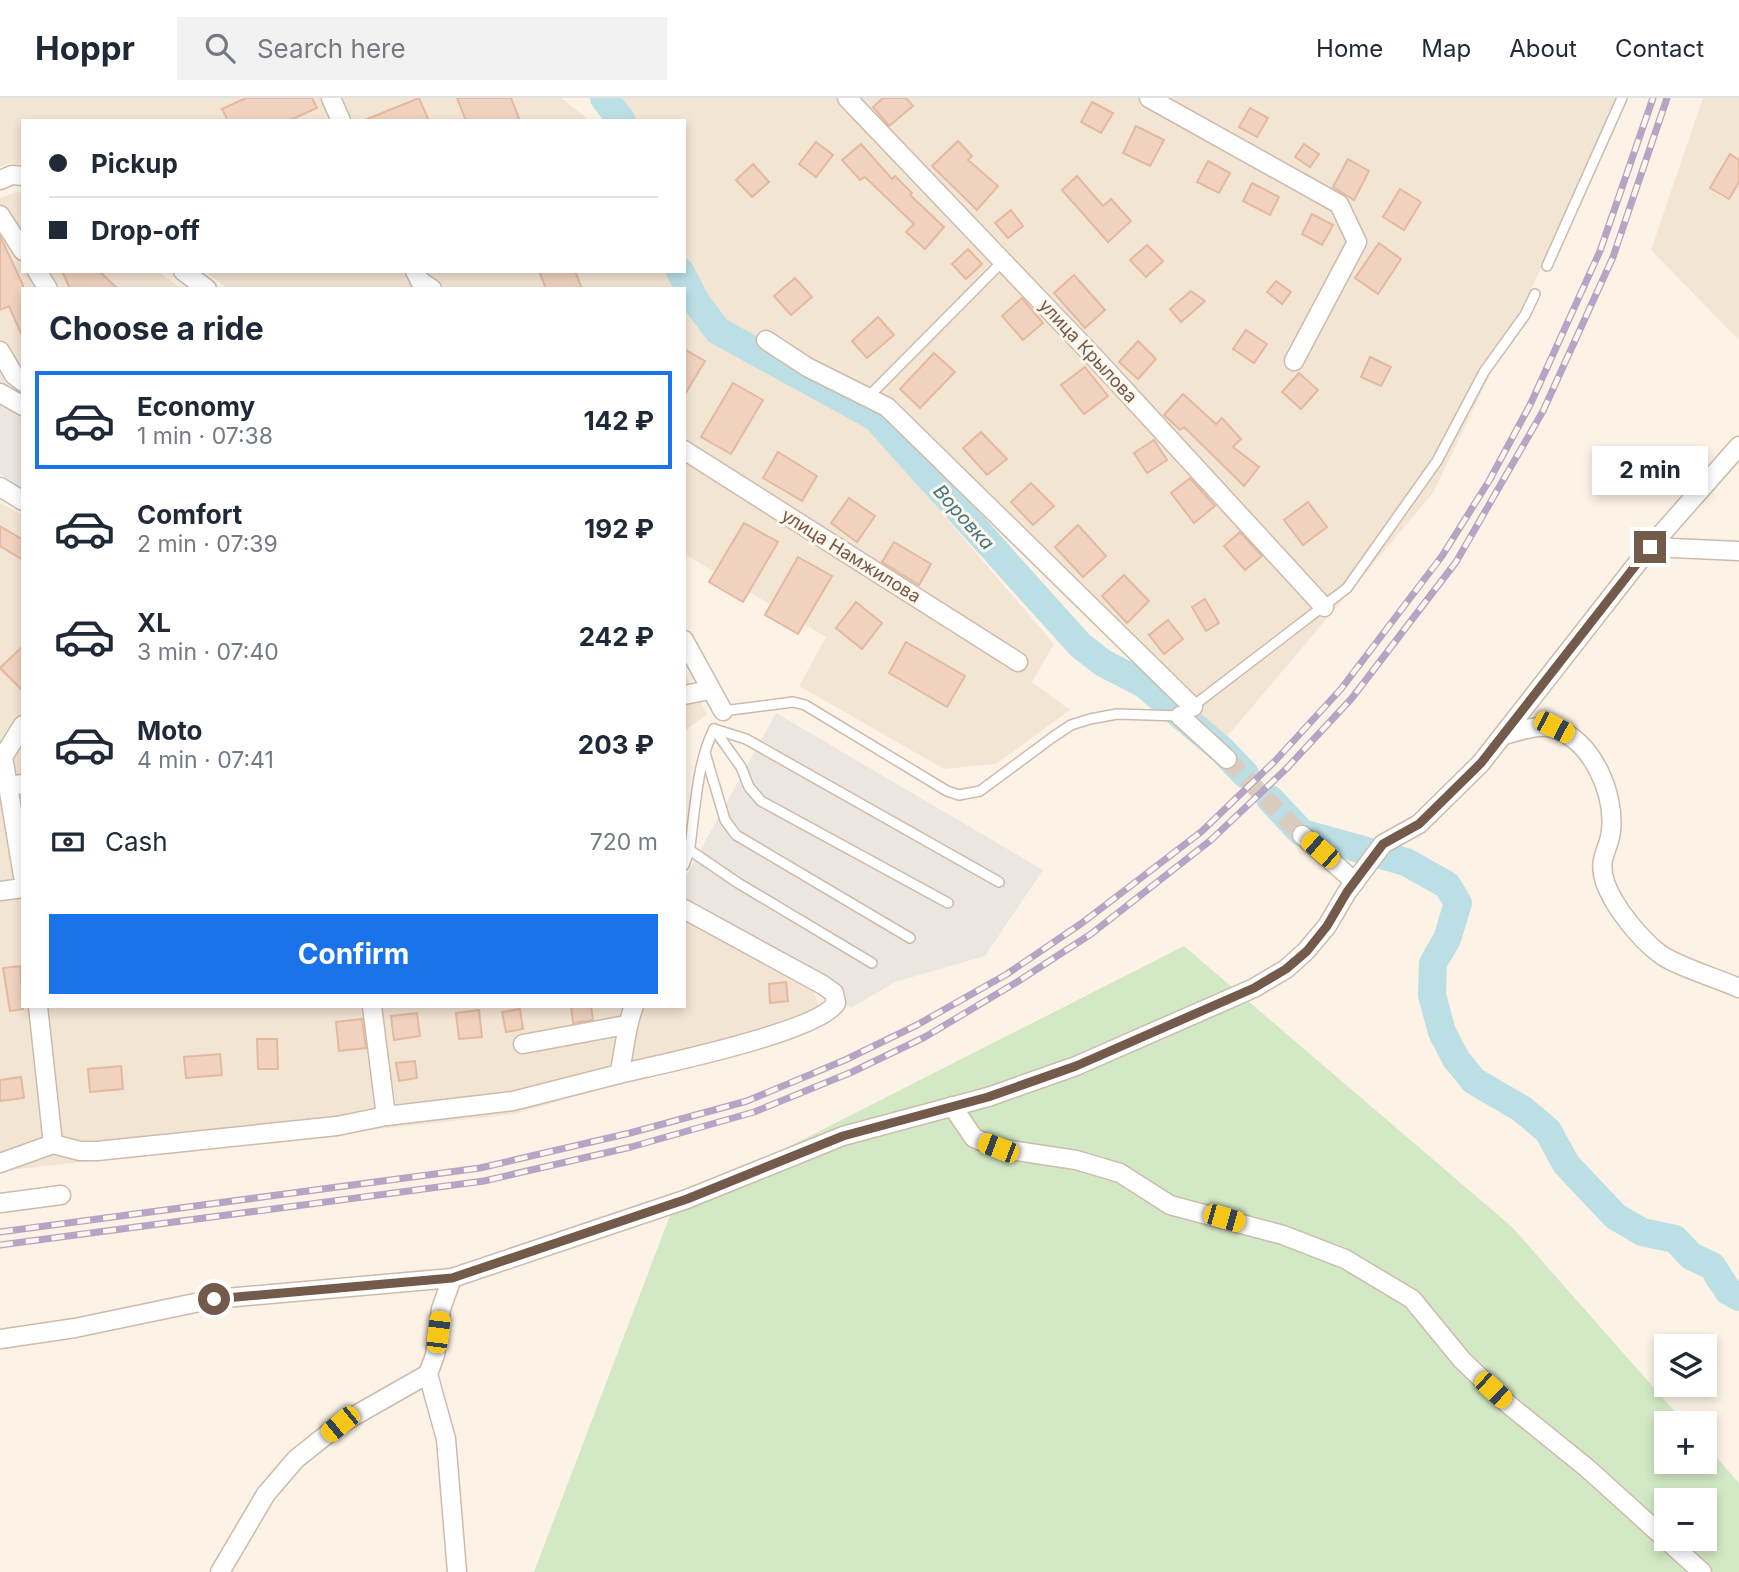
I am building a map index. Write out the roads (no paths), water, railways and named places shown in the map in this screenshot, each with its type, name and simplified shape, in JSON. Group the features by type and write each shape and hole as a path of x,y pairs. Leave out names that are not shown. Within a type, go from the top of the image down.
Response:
{"street":[{"path":"331,98 340,119"},
{"name":"улица Крылова","path":"847,98 1003,261 1324,607"},
{"path":"1149,98 1339,204 1357,242 1294,361"},
{"path":"0,180 12,175 21,176"},
{"path":"0,215 21,248"},
{"path":"189,273 205,287"},
{"path":"416,273 420,281 429,287"},
{"path":"766,340 807,367 887,407 1189,710 1227,759"},
{"path":"0,351 21,380"},
{"path":"0,393 21,405"},
{"path":"0,1339 75,1328 214,1299 452,1278 687,1199 843,1136 952,1106 1076,1066 1254,988 1286,969 1307,951 1383,844 1419,824 1481,763 1650,547 1739,446"},
{"name":"улица Намжилова","path":"686,451 1018,662"},
{"path":"0,487 21,500"},
{"path":"1650,547 1739,551"},
{"path":"686,644 723,711"},
{"path":"686,695 710,690"},
{"path":"1504,735 1532,728 1554,727 1571,736 1584,748 1601,773 1610,803 1611,832 1602,857 1605,881 1618,907 1661,954 1739,988"},
{"path":"21,728 3,757 10,785 21,862"},
{"path":"1302,835 1355,882"},
{"path":"0,891 21,888"},
{"path":"0,1163 53,1144 97,1151 337,1126 386,1116 513,1101 783,1031 827,1013 836,1003 834,993 823,985 686,910"},
{"path":"38,1008 53,1144"},
{"path":"372,1008 386,1116"},
{"path":"619,1074 625,1050 626,1026 633,1008"},
{"path":"523,1044 626,1026"},
{"path":"952,1106 974,1138 998,1148 1076,1160 1120,1173 1170,1205 1283,1235 1345,1259 1412,1299 1462,1360 1509,1405 1587,1468 1702,1572"},
{"path":"0,1203 61,1195"},
{"path":"452,1278 441,1309 435,1355 428,1374 446,1439 457,1572"},
{"path":"220,1572 266,1494 296,1459 340,1424 428,1374"}],"lane":[{"path":"1547,266 1622,98"},
{"path":"868,397 1003,261"},
{"path":"723,711 793,702 804,705 947,791 959,795 980,791 1071,725 1118,715 1189,710 1347,588 1437,461 1484,372 1525,314 1535,294"},
{"path":"686,861 691,851 697,793 705,753 714,729"},
{"path":"714,729 746,739 999,881"},
{"path":"714,729 741,767 749,787 761,801 948,903"},
{"path":"705,753 725,820 736,835 910,937"},
{"path":"691,851 738,883 872,963"}],"waterway":[{"name":"Воровка","path":"604,98 620,119"},
{"name":"Воровка","path":"681,273 696,302 718,331 875,417 1080,645 1103,663 1144,684 1222,750 1245,774"},
{"name":"Воровка","path":"1270,799 1302,833 1406,862 1447,885 1458,903 1447,939 1433,963 1432,995 1442,1032 1456,1059 1474,1081 1522,1109 1548,1131 1566,1164 1615,1216 1642,1232 1675,1239 1691,1256 1712,1266 1728,1291 1739,1297"}],"tunnel":[{"path":"1227,759 1302,835"}],"railway":[{"path":"0,1232 480,1168 630,1133 747,1101 845,1060 917,1025 1007,974 1082,923 1201,832 1275,761 1341,689 1442,556 1489,481 1530,405 1600,251 1653,98"},
{"path":"0,1245 484,1181 631,1147 754,1112 852,1072 925,1037 1091,934 1211,840 1287,768 1352,698 1456,562 1543,411 1613,257 1667,98"}]}
